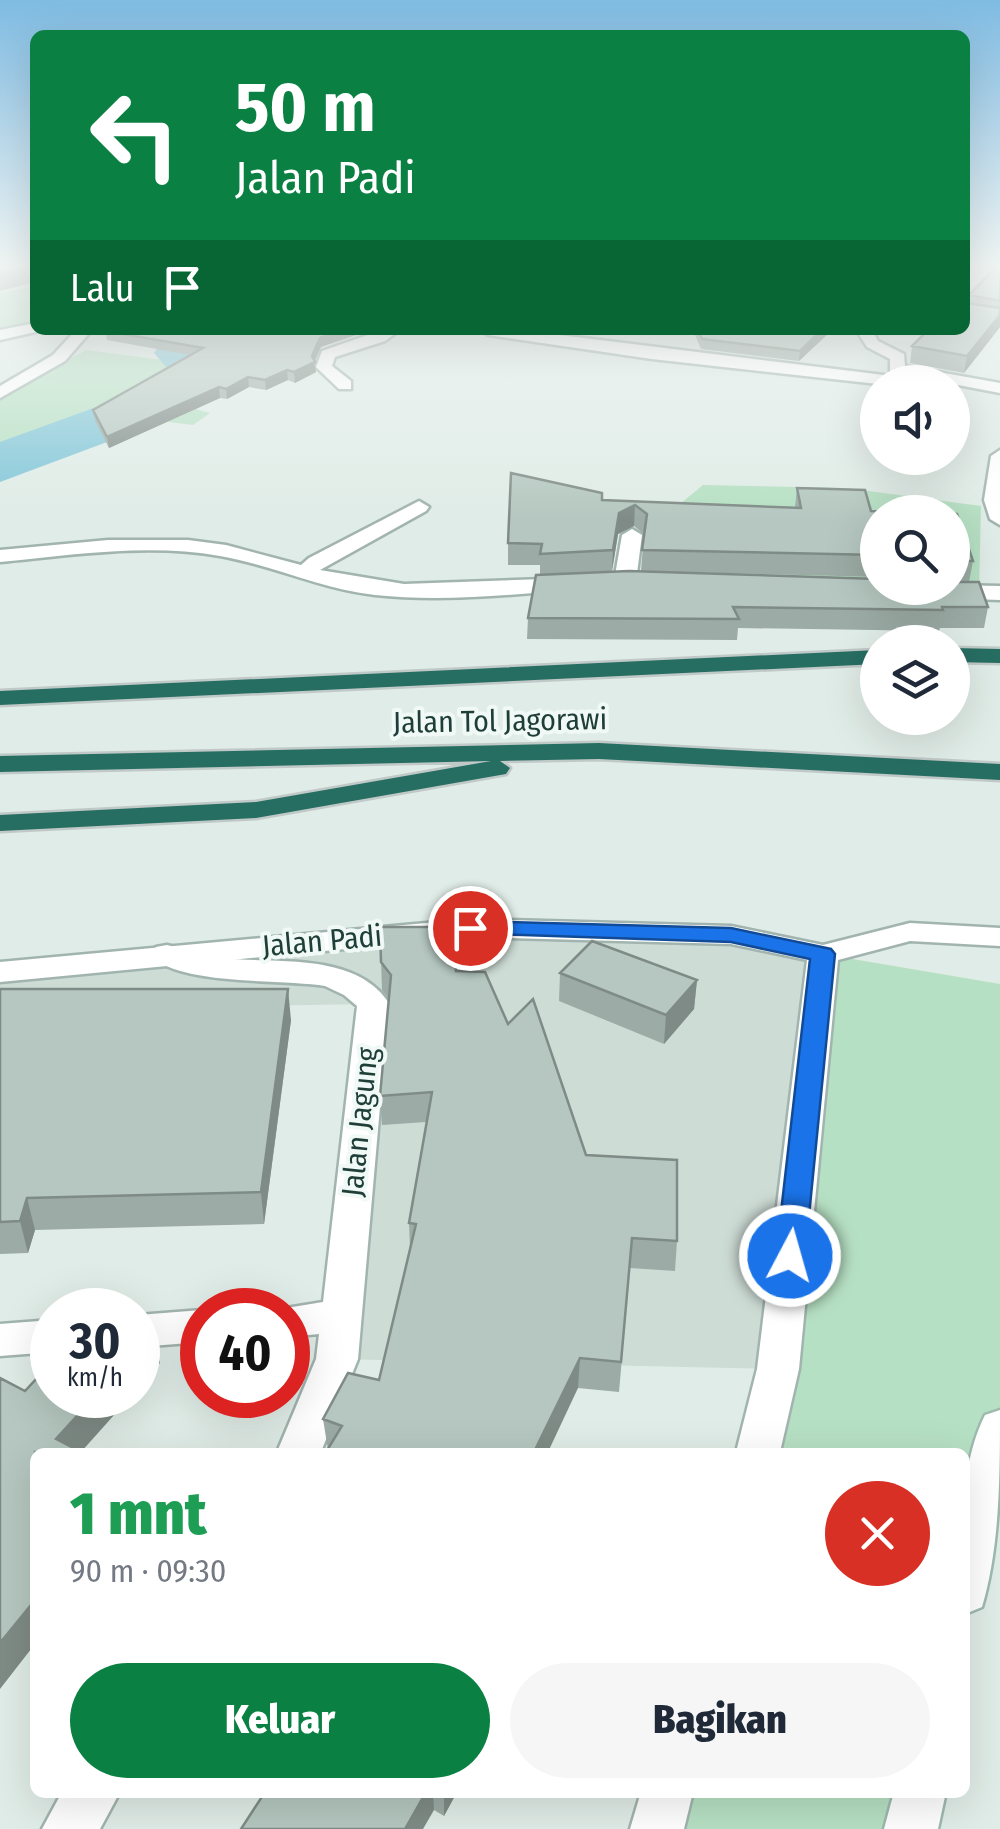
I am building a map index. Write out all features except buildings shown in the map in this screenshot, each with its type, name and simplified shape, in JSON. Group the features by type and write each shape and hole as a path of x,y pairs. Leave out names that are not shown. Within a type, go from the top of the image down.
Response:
{"highway":[{"path":"970,655 1000,656"},
{"name":"Jalan Tol Jagorawi","path":"0,698 860,658"},
{"path":"0,823 256,810 598,750"},
{"name":"Jalan Tol Jagorawi","path":"0,764 598,750 1000,772"}],"street":[{"path":"0,394 66,350"},
{"path":"340,350 328,354 324,367 345,384"},
{"path":"627,350 860,377"},
{"path":"885,350 898,357 896,369 1000,391"},
{"path":"970,389 1000,391"},
{"path":"1000,456 994,500 1000,519"},
{"path":"305,573 316,562 418,507"},
{"path":"0,556 116,544 172,545 220,550 343,586 404,591 616,582 632,536"},
{"path":"970,592 1000,593"},
{"name":"Jalan Padi","path":"0,972 470,928 731,935 823,954 910,932 1000,937"},
{"name":"Jalan Jagung","path":"167,954 188,964 217,970 330,976 360,986 374,1003 337,1359 301,1448"},
{"path":"759,1448 778,1369 823,954"},
{"path":"310,1319 339,1317"},
{"path":"0,1340 30,1338"},
{"path":"970,1569 1000,1428"},
{"path":"69,1829 90,1798"},
{"path":"657,1829 666,1798"},
{"path":"911,1829 919,1798"}],"shaded area":[{"path":"470,928 731,935 823,954 778,1369 337,1359 364,1004 0,1011 0,973"}],"green space":[{"path":"89,350 194,364 177,404 210,413 193,425 129,417 74,452 43,455 0,481 0,397"},
{"path":"703,485 846,488 898,495 860,495 860,586 651,578 663,518"},
{"path":"970,505 981,506 979,591 970,590"},
{"path":"823,954 1000,984 1000,1423 970,1564 970,1448 759,1448 778,1369"},
{"path":"666,1798 913,1798 904,1829 657,1829"}],"waterway":[{"path":"0,464 54,439 179,396 194,364 180,353 184,350"}],"route":[{"path":"470,928 731,935 823,954 790,1256"}]}
